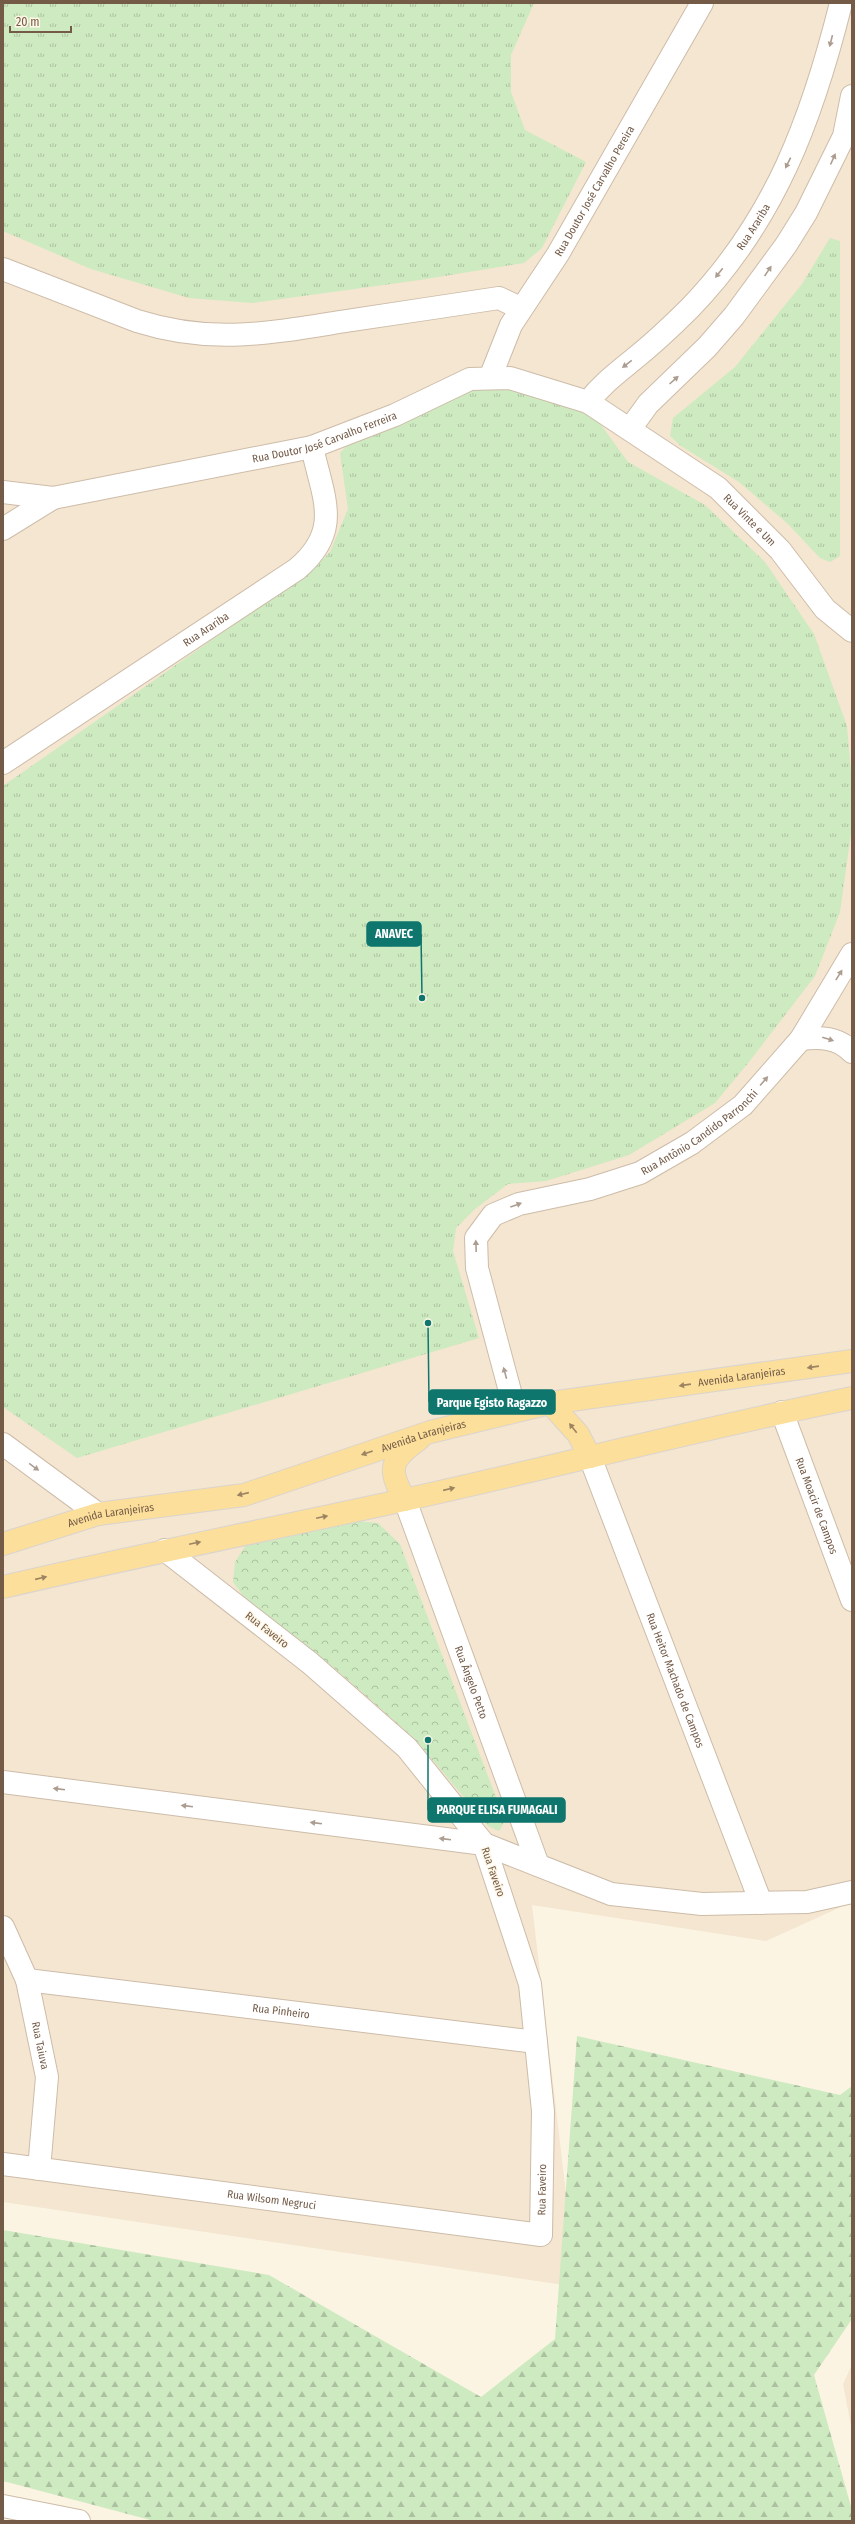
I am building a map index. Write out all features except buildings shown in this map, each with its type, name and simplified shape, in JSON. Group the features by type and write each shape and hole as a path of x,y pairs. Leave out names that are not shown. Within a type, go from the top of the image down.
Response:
{"main road":[{"name":"Avenida Laranjeiras","path":"3,1544 98,1514 244,1495 430,1432 515,1410 550,1403 852,1361"},
{"path":"3,1587 165,1550 405,1500 782,1412 852,1398"},
{"path":"550,1403 578,1434 590,1457"},
{"path":"405,1500 394,1480 394,1465 401,1452 430,1432"}],"street":[{"name":"Rua Doutor José Carvalho Pereira","path":"490,378 499,351 520,308 558,254 702,3"},
{"path":"841,3 852,11"},
{"name":"Rua Arariba","path":"588,402 603,382 663,334 691,306 721,271 755,223 780,181 811,110 841,3"},
{"path":"630,430 648,404 697,357 734,316 786,245 806,214 844,136 852,96"},
{"path":"3,269 137,321 159,328 203,336 249,335 499,298 520,308"},
{"name":"Rua Doutor José Carvalho Ferreira","path":"3,492 53,498 312,447 395,415 470,379 510,378 588,402 630,430"},
{"name":"Rua Vinte e Um","path":"630,430 718,488 780,550 826,609 852,631"},
{"name":"Rua Arariba","path":"3,764 297,569 310,558 321,543 327,517 312,447"},
{"path":"3,529 53,498"},
{"name":"Rua Antônio Candido Parronchi","path":"515,1410 477,1268 476,1238 493,1215 519,1204 590,1189 640,1173 692,1143 744,1105 801,1039 852,954"},
{"path":"801,1039 821,1037 845,1044 852,1052"},
{"name":"Rua Moacir de Campos","path":"782,1412 852,1600"},
{"path":"3,1444 98,1514"},
{"name":"Rua Heitor Machado de Campos","path":"590,1457 761,1903"},
{"name":"Rua Ângelo Petto","path":"405,1500 538,1865"},
{"name":"Rua Faveiro","path":"165,1550 310,1664 407,1748 484,1844 530,1984 543,2111 541,2235"},
{"path":"3,1782 484,1844 611,1894 702,1904 807,1902 852,1892"},
{"name":"Rua Taiuva","path":"3,1927 26,1980 47,2077 40,2169"},
{"name":"Rua Pinheiro","path":"26,1980 536,2042"},
{"name":"Rua Wilsom Negruci","path":"3,2164 541,2235"},
{"path":"3,2506 79,2521"}],"shaded area":[{"path":"3,3 852,3 852,1902 766,1941 532,1905 577,2287 3,2202"},
{"path":"852,2365 852,2431 843,2384"}],"green space":[{"path":"3,3 534,3 511,55 511,92 525,130 586,162 542,248 524,263 420,280 253,303 189,298 91,269 3,231"},
{"path":"830,238 840,241 840,556 830,562 820,558 788,524 739,482 681,446 670,436 673,418 735,367 802,284"},
{"path":"497,384 593,414 628,462 705,505 765,562 814,634 847,726 852,785 852,826 840,912 815,976 749,1062 715,1103 629,1155 546,1181 508,1184 475,1209 456,1228 453,1251 479,1338 77,1458 3,1407 3,786 313,569 330,552 348,509 340,453 354,438 460,391"},
{"path":"355,1521 378,1523 400,1544 505,1821 499,1831 488,1826 415,1739 339,1672 244,1597 233,1582 235,1562 247,1543"},
{"path":"577,2036 840,2095 852,2086 852,2319 814,2375 852,2510 852,2521 154,2521 3,2481 3,2230 269,2275 481,2397 555,2339"}],"place":[{"name":"ANAVEC","path":"422,998"},
{"name":"Parque Egisto Ragazzo","path":"428,1323"},
{"name":"PARQUE ELISA FUMAGALI","path":"428,1740"}]}
